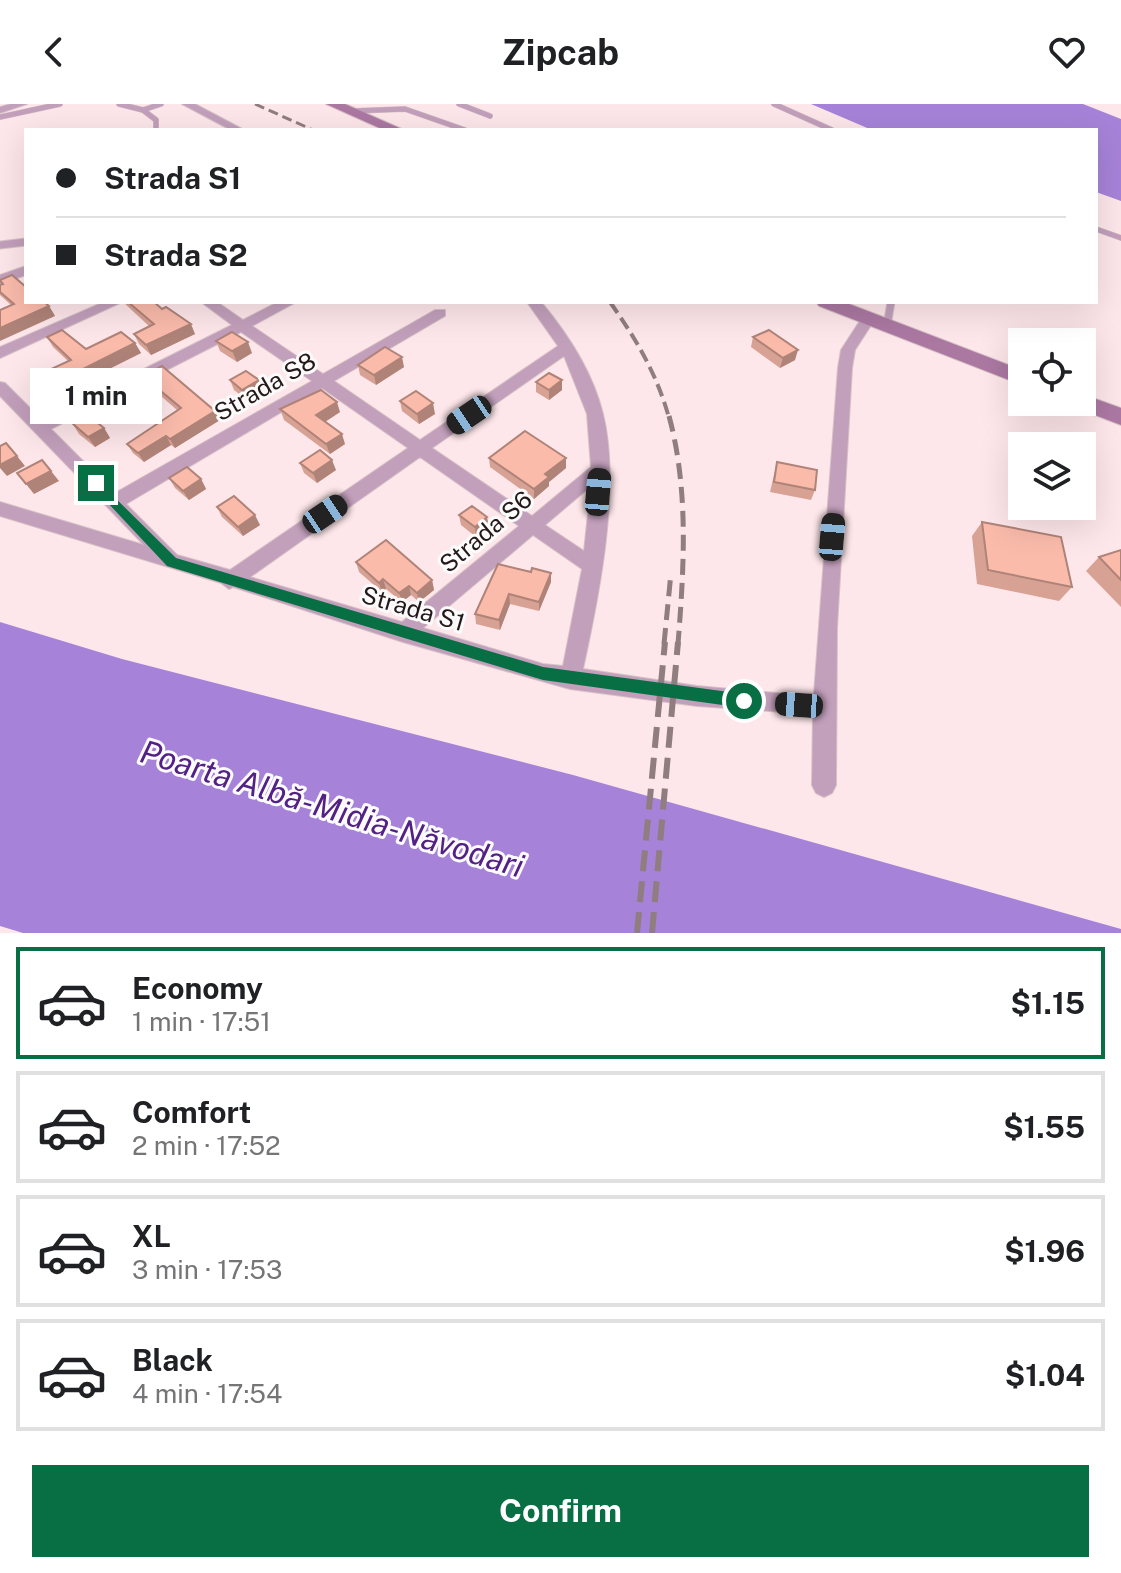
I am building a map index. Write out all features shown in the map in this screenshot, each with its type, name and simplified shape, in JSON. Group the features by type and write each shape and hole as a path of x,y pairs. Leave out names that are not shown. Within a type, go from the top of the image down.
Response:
{"main road":[{"path":"333,104 392,128"},
{"path":"831,304 1008,373"},
{"path":"1096,407 1121,417"}],"street":[{"path":"0,110 22,104"},
{"path":"187,104 235,128"},
{"path":"0,280 24,271"},
{"path":"0,353 110,304"},
{"path":"211,304 590,565"},
{"path":"41,427 285,304"},
{"path":"535,304 566,347 595,415 600,469 590,565 570,679"},
{"name":"Strada S8","path":"115,502 440,313"},
{"path":"824,785 822,703 827,589 845,368 848,350 878,322"},
{"path":"229,581 566,347"},
{"path":"0,387 172,562"},
{"name":"Strada S6","path":"403,633 600,469"},
{"name":"Strada S1","path":"0,509 403,633 570,679 744,701 799,705 822,703"}],"lane":[{"path":"0,117 60,104"},
{"path":"119,104 143,110 156,120 156,128"},
{"path":"143,110 161,104"},
{"path":"395,104 459,128"},
{"path":"459,104 490,116"},
{"path":"774,104 828,128"},
{"path":"351,111 405,109"},
{"path":"1098,230 1118,237"},
{"path":"1104,245 1118,237"},
{"path":"0,245 24,242"},
{"path":"878,322 890,304"}],"water":[{"path":"811,104 1083,104 1121,119 1121,201 1098,193 1098,128 867,128"},
{"name":"Poarta Albă-Midia-Năvodari","path":"0,622 122,659 573,775 1121,929 1121,933 23,933 0,926"}],"building":[{"path":"12,275 24,285 24,304 49,306 0,328 0,310 14,304 0,292 0,285 3,284 0,280"},
{"path":"130,304 166,307 191,324 146,345 134,334 154,324"},
{"path":"62,330 86,349 121,332 135,343 77,372 82,377 65,385 49,370 71,360 47,337"},
{"path":"769,330 798,350 783,358 753,337"},
{"path":"232,332 248,342 232,351 216,341"},
{"path":"385,347 402,357 374,375 358,365"},
{"path":"162,366 215,411 170,439 166,436 138,453 127,444 181,408 156,387 127,402 115,392"},
{"path":"246,371 259,380 242,390 230,380"},
{"path":"549,373 562,380 549,390 536,382"},
{"path":"321,390 337,402 316,415 342,434 326,444 280,409"},
{"path":"416,391 433,403 417,414 400,401"},
{"path":"88,415 104,428 88,437 72,423"},
{"path":"525,431 566,458 545,474 549,477 534,489 489,458"},
{"path":"6,443 17,456 0,465 0,446"},
{"path":"320,450 332,460 313,473 300,463"},
{"path":"42,460 51,471 26,484 17,473"},
{"path":"777,462 817,470 815,490 774,482"},
{"path":"187,467 201,479 183,491 169,478"},
{"path":"234,496 255,515 238,527 217,507"},
{"path":"472,506 487,517 475,527 459,515"},
{"path":"982,522 1061,537 1072,587 988,570"},
{"path":"386,540 432,580 417,593 409,586 399,593 383,579 379,583 356,562"},
{"path":"1121,550 1121,580 1099,557"},
{"path":"498,564 551,573 539,602 509,594 499,620 475,614"}],"railway":[{"path":"255,104 309,128"},
{"path":"611,304 645,357 669,418"},
{"path":"669,416 680,472 682,501 683,558 678,644"},
{"path":"664,644 671,573"},
{"path":"637,933 665,642"},
{"path":"652,933 678,642"}],"route":[{"path":"96,483 172,562 543,673 744,701"}]}
